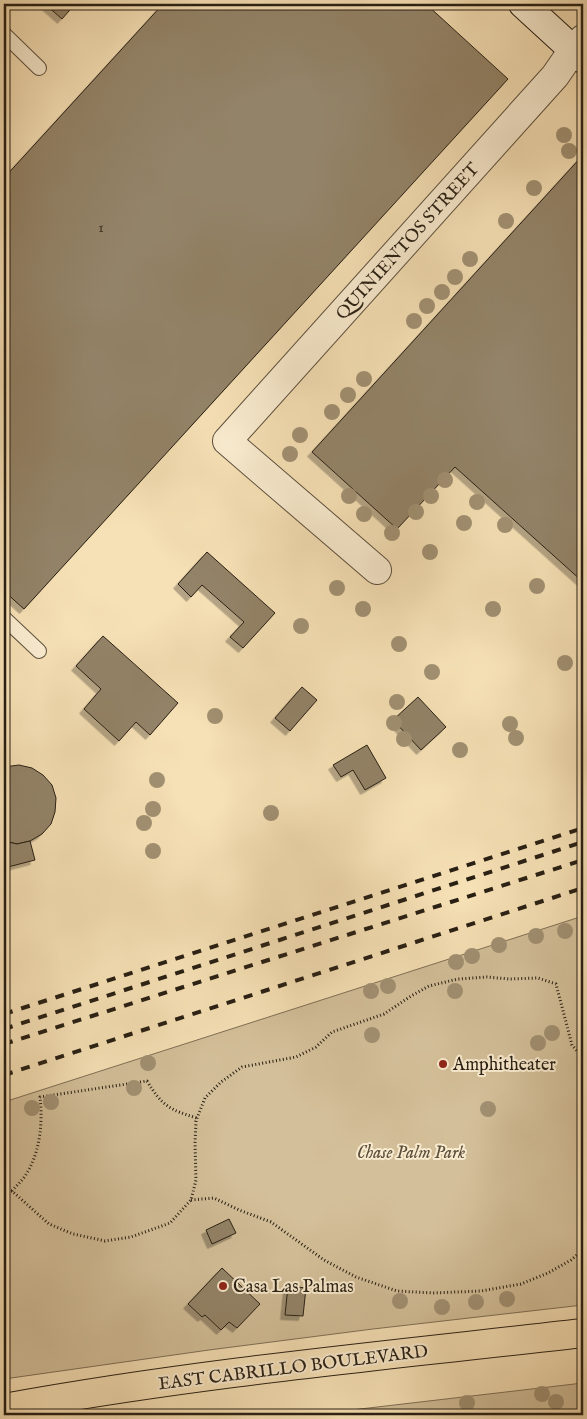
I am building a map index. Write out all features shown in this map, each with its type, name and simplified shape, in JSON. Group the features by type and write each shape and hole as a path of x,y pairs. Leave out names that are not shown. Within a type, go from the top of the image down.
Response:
{"main road":[{"name":"EAST CABRILLO BOULEVARD","path":"4,1408 59,1398 212,1376 583,1333"}],"street":[{"path":"523,4 580,49"},
{"name":"QUINIENTOS STREET","path":"377,570 227,441 580,49"}],"lane":[{"path":"4,34 39,68"},
{"path":"4,618 40,651"}],"path":[{"path":"4,1191 12,1191 49,1224 72,1234 105,1241 131,1237 170,1223 191,1200 196,1180 194,1144 197,1118 205,1098 221,1082 242,1067 296,1057 316,1048 332,1032 384,1014 429,986 458,979 487,977 508,979 538,978 556,984 572,1045 583,1058"},
{"path":"12,1191 25,1177 36,1154 40,1128 40,1097 147,1081 155,1095 165,1106 179,1113 197,1118"},
{"path":"191,1200 214,1198 238,1210 271,1222 324,1260 356,1277 397,1291 433,1293 482,1291 521,1284 548,1273 572,1260 583,1250"}],"green space":[{"name":"Chase Palm Park","path":"583,916 583,1305 373,1329 4,1379 4,1102"},
{"path":"583,1383 583,1415 314,1415 343,1411"}],"building":[{"path":"45,4 75,4 62,19"},
{"path":"163,4 426,4 508,79 24,609 4,591 4,178"},
{"path":"583,155 583,582 455,467 397,529 312,452"},
{"path":"207,552 275,613 243,648 230,637 244,622 202,585 191,597 178,584"},
{"path":"103,636 178,703 150,735 136,722 119,741 84,709 101,689 76,666"},
{"path":"302,687 317,700 290,731 275,718"},
{"path":"418,697 446,727 421,750 393,720"},
{"path":"367,745 386,778 365,790 353,770 341,777 333,765"},
{"path":"19,765 32,768 43,775 52,785 56,798 55,812 51,824 42,834 30,841 17,844 4,841 4,767"},
{"path":"4,841 17,844 30,841 35,860 4,868"},
{"path":"229,1219 236,1233 212,1244 206,1230"},
{"name":"Casa Las Palmas","path":"222,1268 260,1304 237,1328 229,1322 221,1330 205,1315 202,1317 188,1304"},
{"path":"288,1286 306,1288 303,1316 285,1315"}],"railway":[{"path":"4,1014 583,828"},
{"path":"4,1029 583,842"},
{"path":"4,1044 583,860"},
{"path":"4,1075 583,888"}],"place":[{"name":"Amphitheater","path":"443,1064"},
{"name":"Casa Las Palmas","path":"223,1286"}]}
